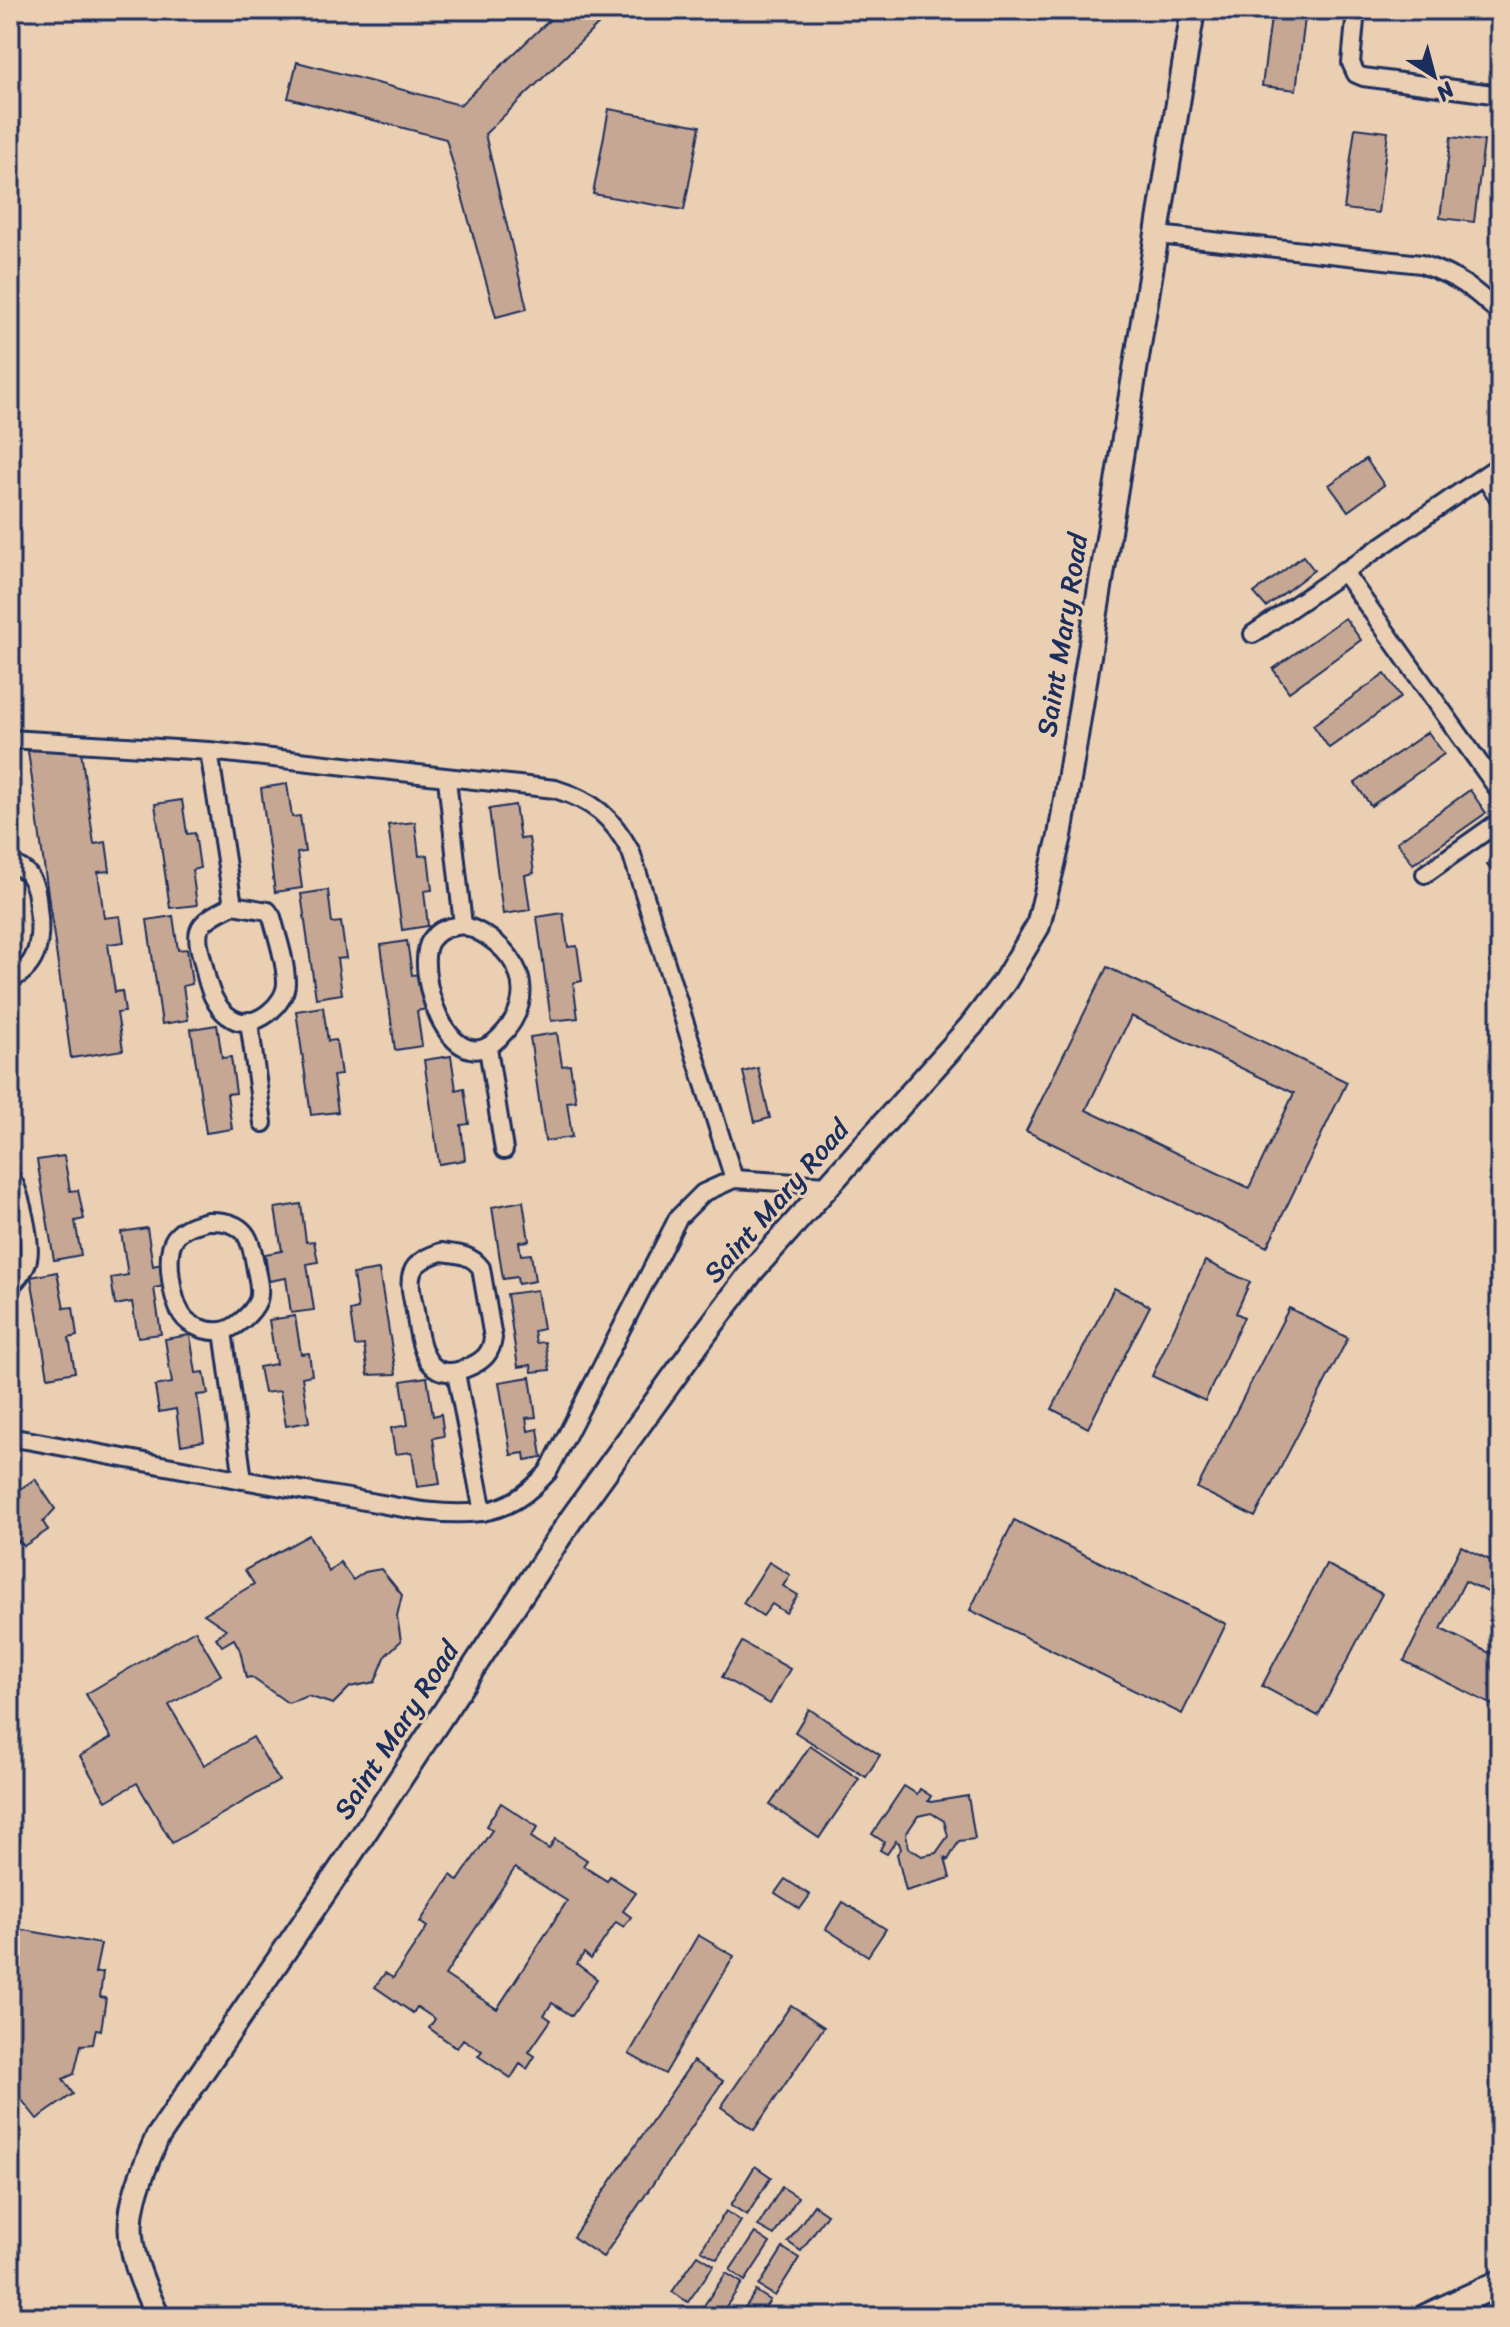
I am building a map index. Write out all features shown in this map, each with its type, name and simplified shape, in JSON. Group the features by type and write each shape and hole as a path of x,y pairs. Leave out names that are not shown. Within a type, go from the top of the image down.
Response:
{"main road":[{"path":"1426,2317 1500,2283"}],"street":[{"name":"Saint Mary Road","path":"158,2317 137,2267 129,2229 137,2183 157,2138 365,1833 572,1518 744,1282 988,1006 1023,956 1038,926 1060,836 1193,10"},
{"path":"1356,10 1351,63 1356,74 1500,95"},
{"path":"1158,235 1421,264 1448,273 1470,286 1500,314"},
{"path":"1253,634 1500,465"},
{"path":"1484,477 1500,499"},
{"path":"1343,571 1500,792"},
{"path":"10,739 209,751 555,789 594,804 619,831 635,867 734,1179"},
{"path":"209,751 233,905"},
{"path":"447,779 463,925"},
{"path":"1425,874 1500,821"},
{"path":"10,862 29,875 36,889 41,932 37,952 26,969 10,980"},
{"path":"233,905 268,911 285,971 285,994 281,1002 249,1021 234,1020 220,1007 208,985 201,955 200,929 206,921 233,905"},
{"path":"463,925 482,932 498,944 518,971 522,987 517,1017 488,1048 476,1051 463,1048 445,1029 430,987 425,960 429,941 444,928 463,925"},
{"path":"249,1021 263,1123"},
{"path":"488,1048 504,1150"},
{"path":"10,1177 17,1186 29,1249 28,1261 10,1287"},
{"path":"10,1437 447,1514 483,1512 512,1504 532,1490 548,1472 678,1218 703,1193 734,1179 828,1185"},
{"path":"208,1221 232,1224 244,1231 252,1242 259,1292 252,1309 230,1329 223,1331 198,1328 182,1315 169,1262 170,1249 176,1237 188,1227 208,1221"},
{"path":"441,1252 467,1256 481,1268 493,1338 491,1349 482,1361 456,1373 440,1370 426,1361 411,1286 412,1272 425,1257 441,1252"},
{"path":"223,1331 243,1480"},
{"path":"456,1373 483,1512"}],"building":[{"path":"560,10 604,10 609,14 485,134 527,309 496,317 446,139 288,98 297,62 460,105"},
{"path":"1272,10 1306,10 1296,90 1262,86"},
{"path":"609,109 700,126 684,210 593,194"},
{"path":"1355,128 1388,132 1378,213 1344,209"},
{"path":"1451,137 1484,141 1474,222 1440,218"},
{"path":"1366,459 1384,485 1348,511 1329,485"},
{"path":"1303,556 1314,570 1266,607 1254,593"},
{"path":"1345,618 1361,640 1289,692 1273,669"},
{"path":"1385,674 1401,697 1329,748 1313,725"},
{"path":"1428,732 1444,754 1371,806 1355,783"},
{"path":"80,744 94,844 106,842 110,871 98,872 104,918 120,916 124,942 108,944 115,992 122,991 125,1012 117,1013 123,1050 71,1058 28,751"},
{"path":"287,784 292,817 300,816 305,852 297,853 302,888 275,892 261,788"},
{"path":"1470,790 1486,813 1413,864 1397,842"},
{"path":"182,800 187,834 195,833 200,868 192,870 197,905 170,908 155,804"},
{"path":"515,805 520,839 529,838 534,873 525,875 530,910 503,914 489,809"},
{"path":"415,822 419,856 428,855 432,890 424,891 428,926 402,930 388,825"},
{"path":"1500,855 1500,882 1487,865"},
{"path":"328,890 332,923 341,922 346,958 337,959 342,994 316,998 301,894"},
{"path":"563,913 568,947 577,946 582,981 573,983 578,1018 551,1021 537,917"},
{"path":"173,916 178,950 187,949 192,984 183,986 188,1020 162,1024 147,920"},
{"path":"407,941 412,975 421,974 426,1009 417,1011 422,1046 395,1050 381,945"},
{"path":"1107,967 1347,1082 1267,1247 1026,1131","holes":["1131,1016 1294,1093 1249,1188 1086,1110"]},
{"path":"323,1007 328,1041 336,1040 341,1075 333,1076 338,1112 311,1115 296,1011"},
{"path":"217,1025 222,1058 231,1057 236,1093 227,1094 232,1129 206,1133 191,1029"},
{"path":"557,1033 562,1066 570,1065 576,1101 567,1102 572,1137 545,1141 530,1037"},
{"path":"451,1056 456,1090 464,1088 469,1124 461,1125 465,1160 439,1164 424,1060"},
{"path":"758,1068 770,1118 755,1122 743,1072"},
{"path":"64,1156 70,1191 78,1190 84,1219 75,1221 81,1255 54,1260 37,1160"},
{"path":"523,1201 529,1241 519,1242 521,1255 531,1254 535,1281 518,1284 517,1277 503,1279 492,1207"},
{"path":"301,1204 306,1242 314,1241 318,1262 307,1264 314,1310 291,1313 286,1278 269,1281 265,1254 282,1251 275,1208"},
{"path":"147,1228 153,1266 161,1264 164,1286 154,1288 161,1334 138,1337 132,1302 115,1305 111,1278 128,1275 121,1232"},
{"path":"1205,1261 1250,1282 1236,1313 1244,1317 1205,1401 1152,1376"},
{"path":"379,1270 396,1374 368,1375 364,1345 355,1346 350,1311 358,1309 353,1274"},
{"path":"57,1272 64,1308 73,1307 77,1336 69,1338 75,1372 48,1377 31,1277"},
{"path":"1114,1288 1150,1306 1088,1428 1052,1409"},
{"path":"537,1290 543,1329 534,1331 536,1343 545,1342 550,1370 532,1372 531,1365 518,1367 507,1294"},
{"path":"1289,1308 1348,1338 1255,1517 1197,1488"},
{"path":"295,1316 301,1354 309,1353 312,1375 302,1377 309,1422 286,1426 280,1391 264,1393 259,1367 276,1364 269,1320"},
{"path":"190,1335 196,1373 204,1372 208,1394 197,1395 204,1441 181,1445 176,1409 159,1412 155,1386 172,1383 165,1339"},
{"path":"427,1377 433,1416 441,1414 444,1436 433,1438 440,1484 417,1487 412,1452 395,1454 391,1428 408,1425 401,1381"},
{"path":"530,1377 536,1417 526,1418 528,1431 538,1429 542,1457 525,1460 524,1453 511,1455 499,1382"},
{"path":"35,1479 55,1509 43,1522 48,1530 24,1546 19,1541 14,1544 10,1538 10,1496"},
{"path":"1014,1520 1226,1624 1182,1714 970,1610"},
{"path":"309,1535 329,1572 340,1562 353,1580 365,1572 381,1569 402,1595 397,1616 401,1641 386,1655 375,1682 350,1687 333,1704 308,1696 288,1703 251,1677 246,1678 240,1650 234,1639 222,1646 216,1638 226,1629 204,1614 254,1584 245,1570"},
{"path":"1461,1546 1500,1565 1500,1598 1465,1581 1441,1629 1500,1658 1500,1709 1404,1661"},
{"path":"769,1562 790,1575 783,1586 798,1595 786,1613 772,1604 763,1616 743,1603"},
{"path":"1326,1564 1382,1594 1318,1716 1262,1686"},
{"path":"195,1630 221,1675 169,1705 204,1765 253,1737 279,1781 172,1843 137,1783 106,1801 80,1756 111,1738 86,1694"},
{"path":"742,1642 790,1669 770,1704 722,1677"},
{"path":"809,1709 880,1755 866,1777 795,1732"},
{"path":"810,1746 859,1779 819,1838 770,1805"},
{"path":"904,1786 917,1794 920,1789 931,1796 928,1801 931,1802 968,1796 975,1839 959,1841 948,1860 945,1858 950,1878 906,1891 897,1854 901,1849 899,1843 896,1841 887,1854 880,1850 884,1842 872,1834","holes":["931,1813 944,1821 948,1836 936,1853 922,1856 909,1848 906,1834 918,1816"]},
{"path":"501,1803 538,1827 531,1837 549,1849 555,1839 587,1860 583,1866 607,1881 610,1876 636,1893 623,1911 631,1917 624,1927 616,1922 591,1959 584,1953 577,1964 597,1979 572,2016 552,2003 544,2015 551,2020 529,2052 535,2056 527,2069 520,2064 511,2078 478,2056 482,2051 463,2039 457,2048 429,2028 435,2019 417,2007 413,2013 375,1987 385,1973 393,1978 427,1927 420,1922 451,1875 458,1881 492,1830 486,1826","holes":["515,1868 567,1901 497,2009 445,1975"]},
{"path":"785,1879 810,1895 800,1909 775,1893"},
{"path":"843,1902 886,1929 868,1956 826,1929"},
{"path":"24,1930 101,1944 95,1973 103,1972 100,1997 106,1998 101,2030 96,2029 93,2044 81,2045 74,2074 63,2079 73,2094 37,2119 10,2085 10,1939"},
{"path":"698,1935 734,1956 665,2074 629,2054"},
{"path":"791,2005 824,2027 754,2130 721,2107"},
{"path":"693,2061 723,2081 603,2257 573,2237"},
{"path":"755,2166 771,2177 747,2215 731,2205"},
{"path":"782,2187 798,2197 774,2235 758,2226"},
{"path":"814,2205 827,2214 801,2251 788,2242"},
{"path":"726,2211 741,2221 717,2259 701,2250"},
{"path":"755,2233 770,2243 745,2281 730,2270"},
{"path":"783,2248 799,2258 775,2296 759,2286"},
{"path":"698,2255 714,2265 688,2302 672,2292"},
{"path":"726,2273 742,2283 719,2317 711,2317 701,2310"},
{"path":"756,2291 770,2300 759,2317 739,2317"}]}
